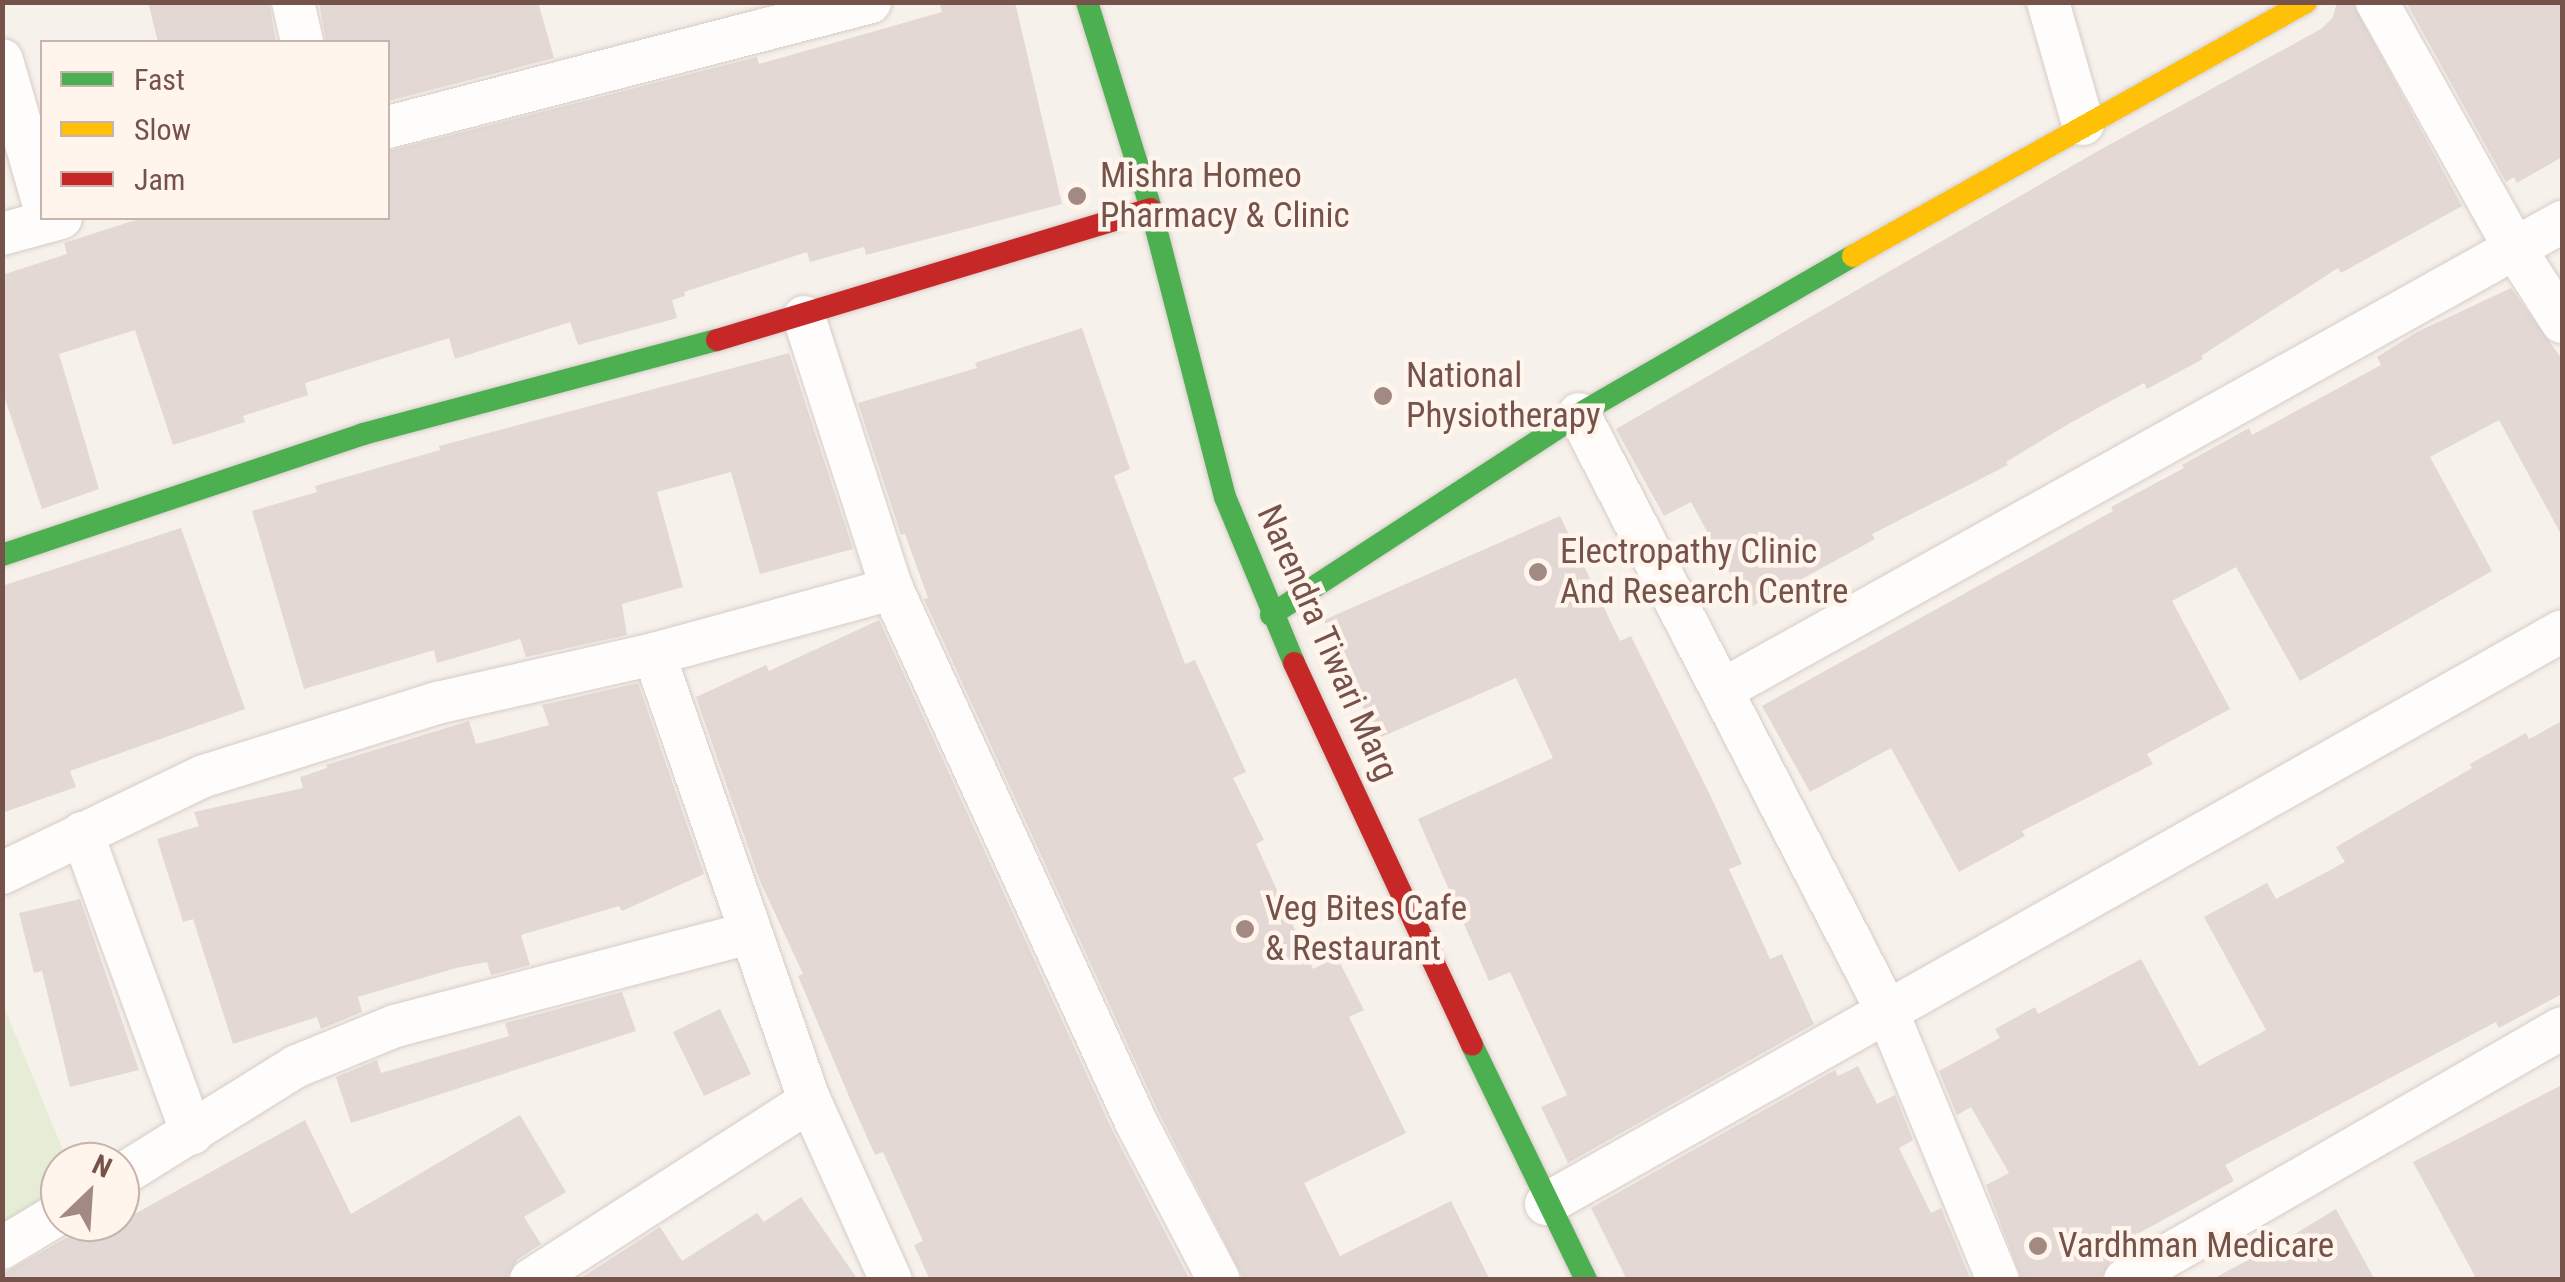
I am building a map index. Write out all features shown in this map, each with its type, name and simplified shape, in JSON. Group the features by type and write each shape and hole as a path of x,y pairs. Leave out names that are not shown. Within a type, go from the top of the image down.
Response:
{"street":[{"path":"293,2 302,40"},
{"path":"390,127 722,21 870,2"},
{"name":"Narendra Tiwari Marg","path":"1087,2 1151,209 1225,497 1272,615 1546,1204 1586,1280"},
{"path":"2048,2 2082,124"},
{"path":"1272,615 1579,414 2082,124 2306,2"},
{"path":"2378,2 2515,249 2562,322"},
{"path":"2,60 40,182"},
{"path":"2,556 363,434 804,317 1151,209"},
{"path":"2,234 40,218"},
{"path":"1722,690 2562,222"},
{"path":"804,317 892,589 1136,1122 1219,1280"},
{"path":"1579,414 1888,1011 1998,1280"},
{"path":"2,873 204,776 437,703 654,654 892,589"},
{"path":"1546,1204 2562,632"},
{"path":"654,654 750,933 773,985 810,1100 891,1280"},
{"path":"82,833 192,1132"},
{"path":"140,1164 296,1066 395,1026 750,933"},
{"path":"2125,1280 2562,1028"},
{"path":"531,1280 810,1100"},
{"path":"2,1248 40,1225"}],"green space":[{"path":"2,1002 60,1142 40,1142 40,1218 2,1245"}],"building":[{"path":"148,2 269,2 276,40 158,40"},
{"path":"319,2 538,2 554,58 390,100 390,40 326,40"},
{"path":"939,2 1015,2 1062,204 866,255 864,247 810,262 807,252 684,292 685,296 672,300 677,318 578,345 570,322 455,359 449,338 305,383 308,395 243,416 245,422 173,445 135,330 59,354 99,489 42,509 2,390 2,275 67,254 64,243 136,220 390,220 390,150 757,57 759,64 942,12"},
{"path":"2337,2 2352,2 2462,206 2341,273 2338,268 2201,356 2203,359 2147,389 2144,383 2070,423 2006,462 2008,465 1872,534 1875,539 1749,608 1691,502 1664,516 1616,429 2098,151 2321,29 2333,17"},
{"path":"2406,2 2562,2 2562,157 2517,183 2514,177 2506,182"},
{"path":"2511,288 2562,359 2562,536 2499,420 2430,457 2492,571 2300,681 2236,567 2172,601 2230,709 2147,754 2153,764 2022,831 2025,836 1959,872 1891,748 1810,792 1762,706 2113,511 2111,507 2249,428 2252,435 2381,365 2377,357 2417,332"},
{"path":"1082,328 1130,469 1114,476 1185,664 1195,660 1246,772 1233,778 1264,840 1256,844 1313,969 1337,957 1364,1010 1349,1017 1406,1133 1304,1183 1340,1256 1451,1201 1490,1280 1244,1280 1158,1111 924,599 928,598 905,534 901,535 858,403 977,368 975,363"},
{"path":"789,353 853,549 760,574 731,472 657,492 683,587 622,604 627,635 526,657 520,639 437,663 434,650 304,689 252,511 317,492 315,486 440,450 439,446"},
{"path":"1560,516 1620,641 1631,636 1710,795 1742,864 1729,869 1770,959 1782,954 1814,1024 1568,1163 1541,1107 1567,1095 1510,972 1489,981 1418,819 1553,758 1516,678 1377,739 1324,620"},
{"path":"181,528 245,709 70,771 76,787 2,813 2,586"},
{"path":"879,620 1113,1132 1190,1280 930,1280 914,1245 923,1241 883,1152 875,1155 798,976 803,974 760,881 696,697 766,665 769,671"},
{"path":"638,683 704,874 622,911 619,906 521,935 530,965 491,975 487,962 456,968 358,997 362,1012 321,1029 317,1017 233,1044 193,919 183,922 157,839 199,826 194,812 303,788 300,777 327,768 326,765 469,721 476,744 549,725 542,705"},
{"path":"2562,721 2562,994 2499,1028 2496,1022 2225,1165 2234,1181 2132,1237 2136,1245 2112,1259 2100,1280 2022,1280 1986,1185 2009,1173 1971,1107 1957,1115 1939,1071 2000,1038 1995,1029 2035,1007 2038,1014 2141,959 2199,1066 2266,1030 2204,917 2267,883 2276,899 2345,862 2336,847 2472,768 2470,764 2526,733 2529,739"},
{"path":"80,899 139,1070 70,1087 42,971 34,973 19,913"},
{"path":"622,992 636,1031 351,1123 336,1077 377,1060 381,1073 509,1036 505,1023"},
{"path":"720,1009 751,1074 704,1096 673,1032"},
{"path":"1858,1066 1877,1104 1895,1095 1913,1140 1899,1148 1931,1213 1941,1208 1971,1280 1627,1280 1591,1208 1835,1070 1838,1076"},
{"path":"2562,1085 2562,1280 2477,1280 2413,1162"},
{"path":"520,1115 566,1192 524,1217 541,1244 517,1260 506,1280 2,1280 4,1273 59,1242 140,1242 140,1211 305,1120 351,1214"},
{"path":"801,1197 858,1280 578,1280 660,1227 682,1261 757,1213 764,1222"},
{"path":"2336,1209 2375,1280 2211,1280 2285,1240"}],"traffic: fast":[{"path":"1087,2 1151,209 1225,497 1294,663"},
{"path":"1271,615 1579,414 1853,256"},
{"path":"2,555 363,434 717,340"},
{"path":"1472,1045 1586,1280"}],"traffic: slow":[{"path":"1853,256 2306,2"}],"traffic: jam":[{"path":"717,340 1151,209"},
{"path":"1294,663 1472,1045"}],"place":[{"name":"Mishra Homeo Pharmacy & Clinic","path":"1077,196"},
{"name":"National Physiotherapy","path":"1383,396"},
{"name":"Electropathy Clinic And Research Centre","path":"1538,572"},
{"name":"Veg Bites Cafe & Restaurant","path":"1245,929"},
{"name":"Vardhman Medicare","path":"2038,1246"}]}
